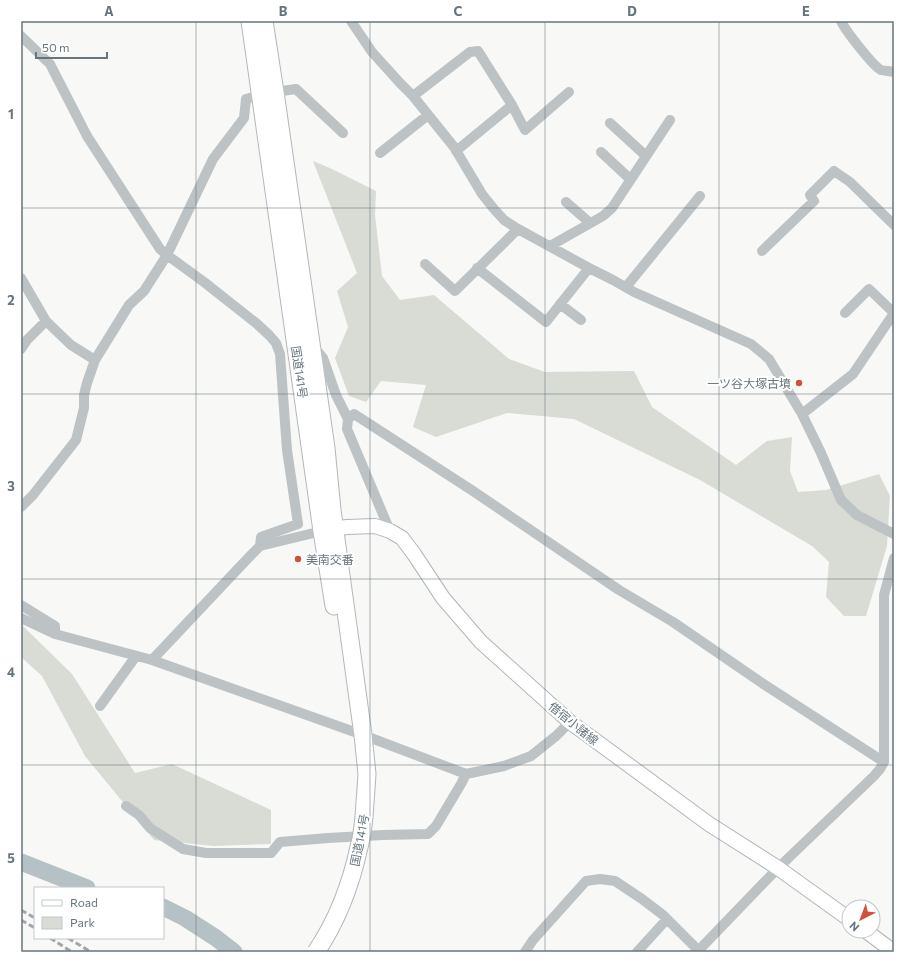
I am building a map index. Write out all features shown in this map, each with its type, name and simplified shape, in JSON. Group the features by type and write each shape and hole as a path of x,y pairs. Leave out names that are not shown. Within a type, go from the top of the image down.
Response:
{"highway":[{"name":"国道141号","path":"250,21 268,93 311,344 332,510 329,530"},
{"name":"国道141号","path":"264,21 268,93 329,530 338,634 351,701 362,728 367,774 360,847 342,903 316,952"}],"main road":[{"name":"借宿小諸線","path":"329,530 347,527 375,526 390,531 402,538 443,598 481,642 570,722 709,824 778,868 841,913"},
{"path":"877,939 894,952"}],"street":[{"path":"351,21 372,52 413,96 456,151 482,194 504,220 626,287 666,307 751,344 769,359 802,414 841,500 857,515 894,534"},
{"path":"841,21 844,28 866,55 880,69 894,72"},
{"path":"21,36 50,64 87,136 160,249 256,323 276,343 280,354 288,450 298,524 261,537 260,546"},
{"path":"413,96 470,52 478,51 512,105 525,130 569,92"},
{"path":"21,507 76,440 84,408 84,395 95,360 129,305 144,291 166,255 213,159 244,118 246,99 268,93 296,89 343,133"},
{"path":"456,151 512,105"},
{"path":"380,153 428,115"},
{"path":"550,246 603,216 612,208 670,120"},
{"path":"610,123 646,156"},
{"path":"601,152 630,179"},
{"path":"762,251 814,201 810,195 834,171 850,182 894,225"},
{"path":"626,287 700,196"},
{"path":"566,202 590,223"},
{"path":"425,264 455,291 518,229"},
{"path":"477,268 546,322 589,268"},
{"path":"21,278 46,321 71,345 95,360"},
{"path":"802,414 853,374 894,314 869,289 845,313"},
{"path":"560,304 581,320"},
{"path":"21,349 27,340 46,321"},
{"path":"311,344 323,358 336,395 348,419 347,429 390,531"},
{"path":"348,419 354,414 473,491 619,590 673,622 765,685 884,762"},
{"path":"152,660 260,546 329,530"},
{"path":"525,952 533,940 586,881 600,879 615,881 642,899 667,919 695,950 874,776 884,762 884,595 894,558"},
{"path":"21,605 55,626 56,634"},
{"path":"21,618 56,634 152,660 362,728 466,774 504,766 531,756 556,736 570,722"},
{"path":"100,706 136,656"},
{"path":"126,806 139,815 150,828 183,849 206,853 271,853 280,842 336,837 428,834 436,826 466,774"},
{"path":"637,952 667,919"}],"green space":[{"path":"313,161 376,191 375,215 382,276 400,300 434,295 509,359 545,372 634,371 652,407 736,465 767,441 792,437 790,471 798,492 826,490 879,474 890,496 887,546 866,616 844,616 826,597 829,562 812,546 700,480 574,419 507,413 436,437 413,427 426,385 381,381 366,402 349,396 335,358 348,327 337,291 357,273"},
{"path":"21,624 72,674 135,773 172,764 271,810 271,844 214,846 154,840 85,756 42,676 21,657"}],"waterway":[{"path":"21,862 84,887"},
{"path":"164,908 185,918 216,938 234,952"}],"railway":[{"path":"21,910 34,917"},
{"path":"21,920 34,927"},
{"path":"52,939 72,952"},
{"path":"70,939 91,952"}],"place":[{"name":"一ツ谷大塚古墳","path":"799,383"},
{"name":"美南交番","path":"298,559"}]}
